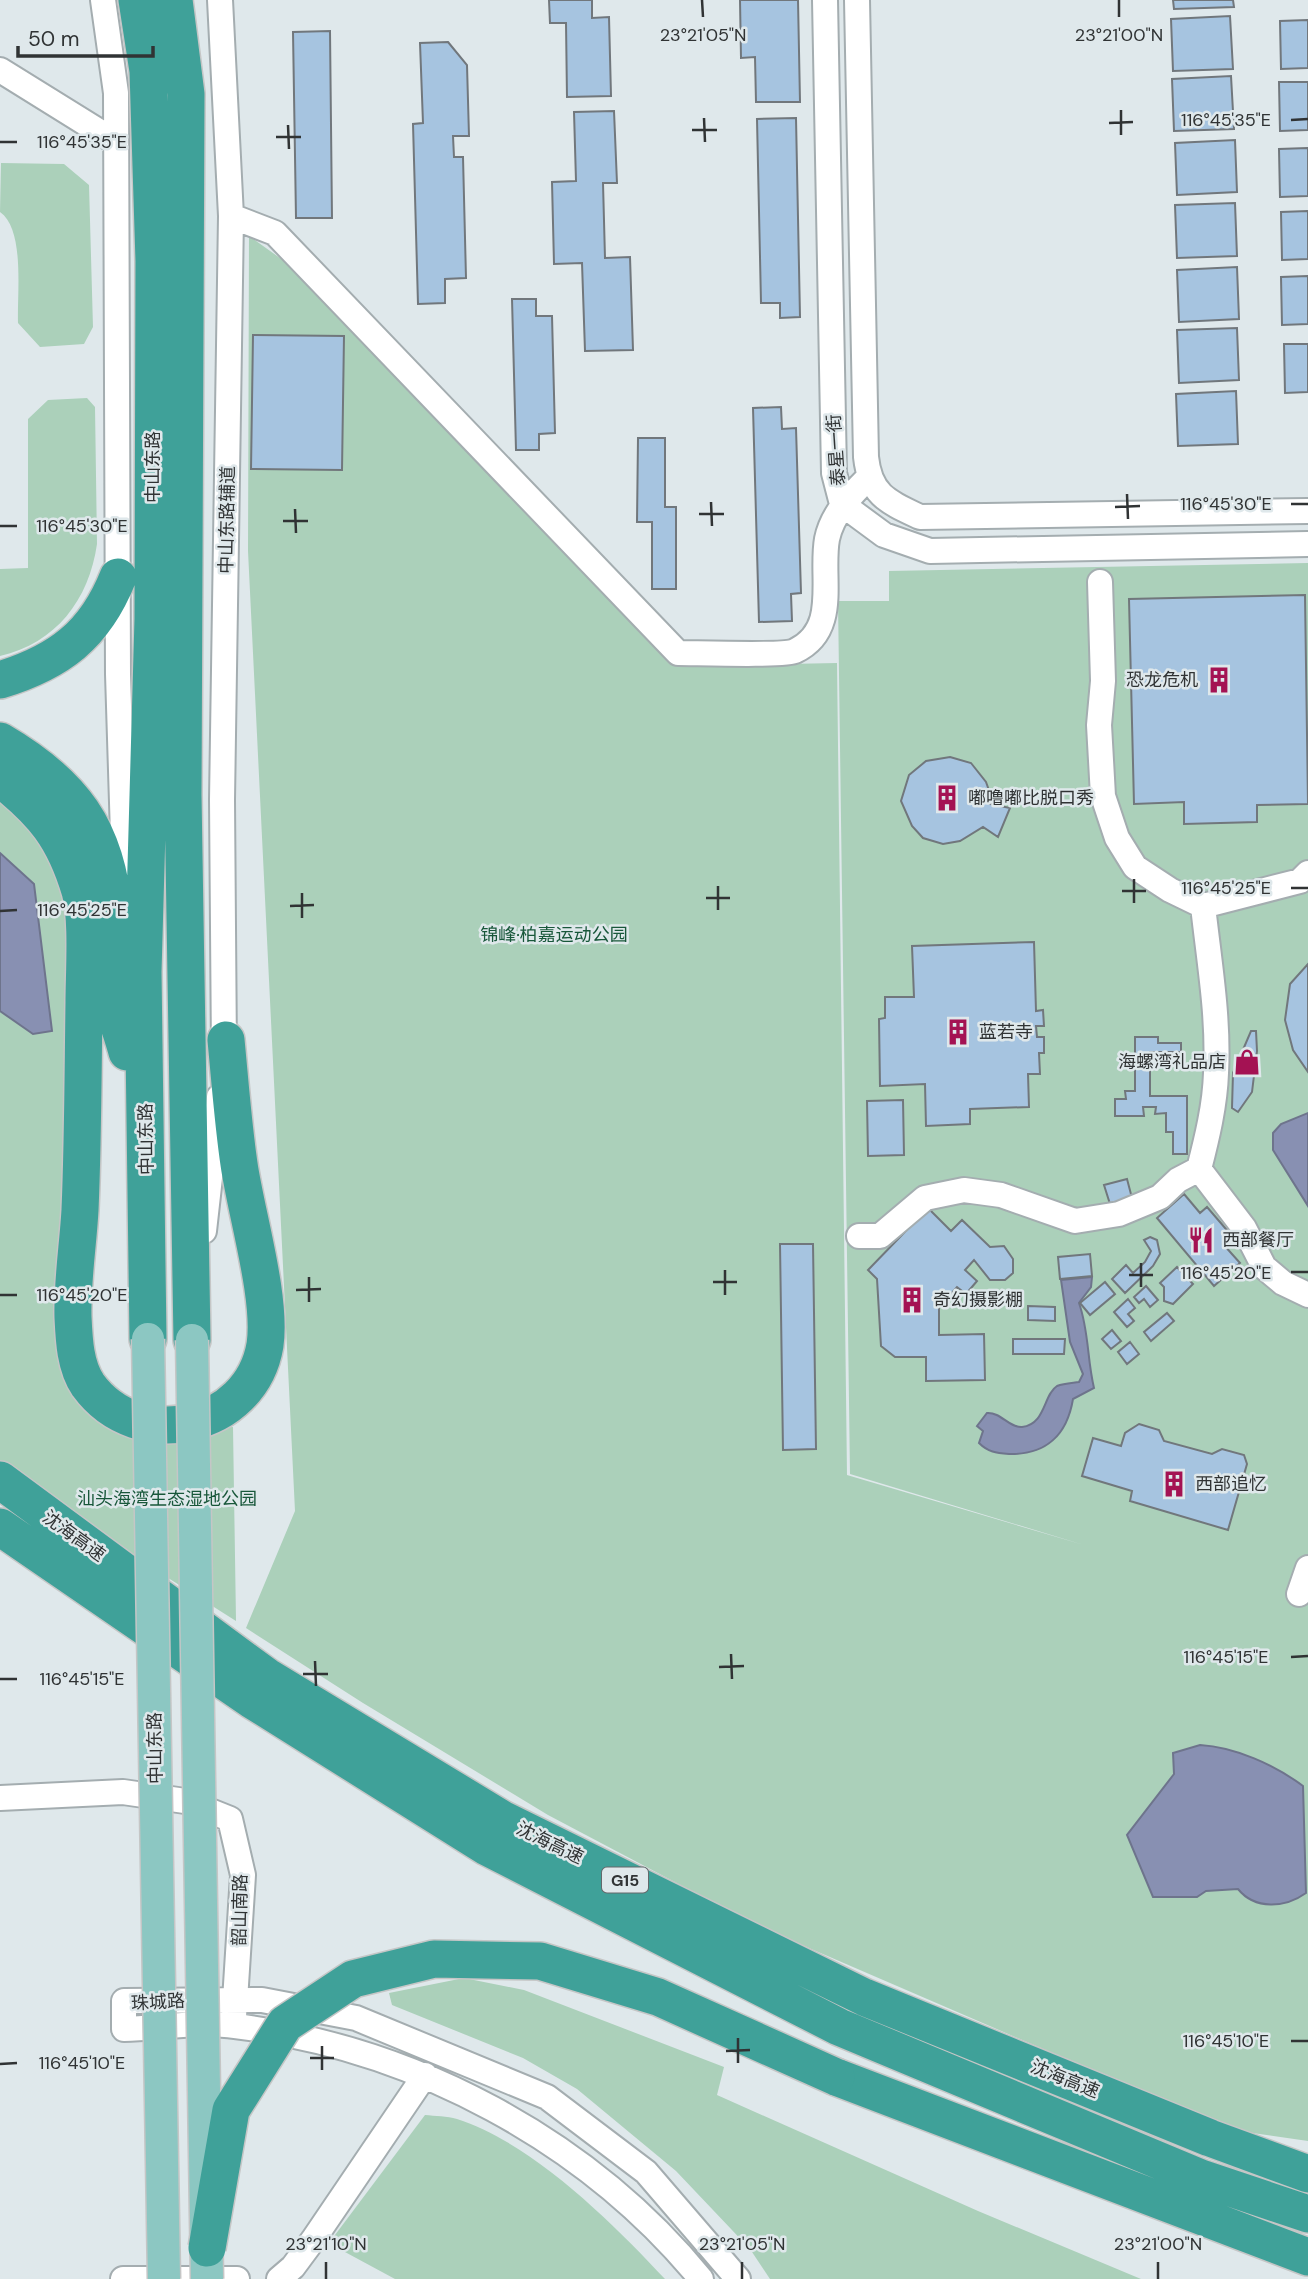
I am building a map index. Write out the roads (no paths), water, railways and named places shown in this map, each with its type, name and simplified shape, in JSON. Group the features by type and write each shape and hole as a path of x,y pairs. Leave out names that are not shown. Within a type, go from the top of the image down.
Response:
{"highway":[{"name":"中山东路","path":"137,0 148,71 154,261 153,619 143,972 148,1339"},
{"name":"中山东路","path":"174,0 186,93 183,795 192,1340"},
{"path":"0,680 32,670 76,642 106,607 118,577"},
{"path":"0,741 33,760 78,803 101,843 114,913 113,1004 127,1052"},
{"path":"0,778 42,812 64,847 82,894 84,980 80,1211 73,1300 75,1350 88,1384 115,1411 136,1422 165,1426 184,1425 210,1417 237,1401 255,1375 265,1345 265,1313 239,1163 226,1040"},
{"name":"沈海高速","path":"0,1480 266,1676 502,1819 864,1997 1210,2138 1308,2174"},
{"name":"沈海高速","path":"0,1527 252,1700 486,1847 839,2027 1201,2178 1308,2214"},
{"path":"207,2264 231,2110 285,2024 353,1979 434,1959 540,1961 658,1997 836,2077 1308,2257"}],"main road":[{"name":"中山东路","path":"148,1339 164,2279"},
{"name":"中山东路","path":"192,1340 207,2264"}],"street":[{"path":"103,0 116,93 118,577 127,1052 135,1232 149,1279"},
{"name":"中山东路辅道","path":"192,1340 226,1040 222,800 231,216 220,0"},
{"name":"泰星一街","path":"825,0 834,473 842,504 884,535 930,551 1308,544"},
{"name":"泰星一街","path":"857,0 868,478 886,501 920,517 1308,511"},
{"path":"0,70 116,142"},
{"path":"231,216 275,233 678,653 794,652 817,634 826,607 827,538 842,504 868,478"},
{"path":"1100,582 1103,681 1099,725 1103,796 1117,838 1135,867 1170,890 1203,906 1300,881 1308,873"},
{"path":"859,1236 880,1236 925,1198 964,1190 1001,1195 1075,1221 1119,1214 1160,1197 1178,1180 1199,1169 1209,1130 1216,1074 1215,1011 1203,906"},
{"path":"1199,1169 1244,1228 1264,1268 1283,1283 1308,1295"},
{"path":"1299,1594 1308,1567"},
{"name":"韶山南路","path":"0,1798 123,1791 186,1801 229,1819 243,1875 236,2000 232,2025"},
{"name":"珠城路","path":"701,2279 679,2252 623,2197 564,2154 480,2101 425,2075 312,2038 232,2025 124,2029 124,2001 262,2000 356,2018 547,2097 646,2172 738,2279"},
{"path":"279,2279 293,2267 313,2240 425,2075"},
{"path":"123,2279 237,2279"}],"water":[{"path":"0,853 34,884 52,1031 33,1034 0,1011"},
{"path":"1308,1113 1308,1206 1273,1150 1273,1133 1281,1124"},
{"path":"1092,1277 1091,1287 1079,1303 1085,1324 1094,1388 1073,1399 1066,1423 1044,1447 1009,1454 986,1448 979,1443 983,1431 977,1426 987,1413 997,1415 1017,1427 1030,1425 1040,1415 1052,1390 1057,1386 1079,1382 1083,1374 1070,1342 1061,1280"},
{"path":"1200,1745 1227,1749 1254,1758 1303,1786 1306,1893 1280,1904 1253,1901 1238,1889 1206,1891 1197,1897 1153,1897 1127,1835 1174,1774 1173,1753"}],"place":[{"name":"恐龙危机","path":"1219,680"},
{"name":"嘟噜嘟比脱口秀","path":"947,798"},
{"name":"蓝若寺","path":"958,1032"},
{"name":"海螺湾礼品店","path":"1247,1062"},
{"name":"西部餐厅","path":"1201,1240"},
{"name":"奇幻摄影棚","path":"912,1300"},
{"name":"西部追忆","path":"1174,1484"}],"park label":[{"name":"锦峰·柏嘉运动公园","path":"554,935"},
{"name":"汕头海湾生态湿地公园","path":"167,1499"}]}
